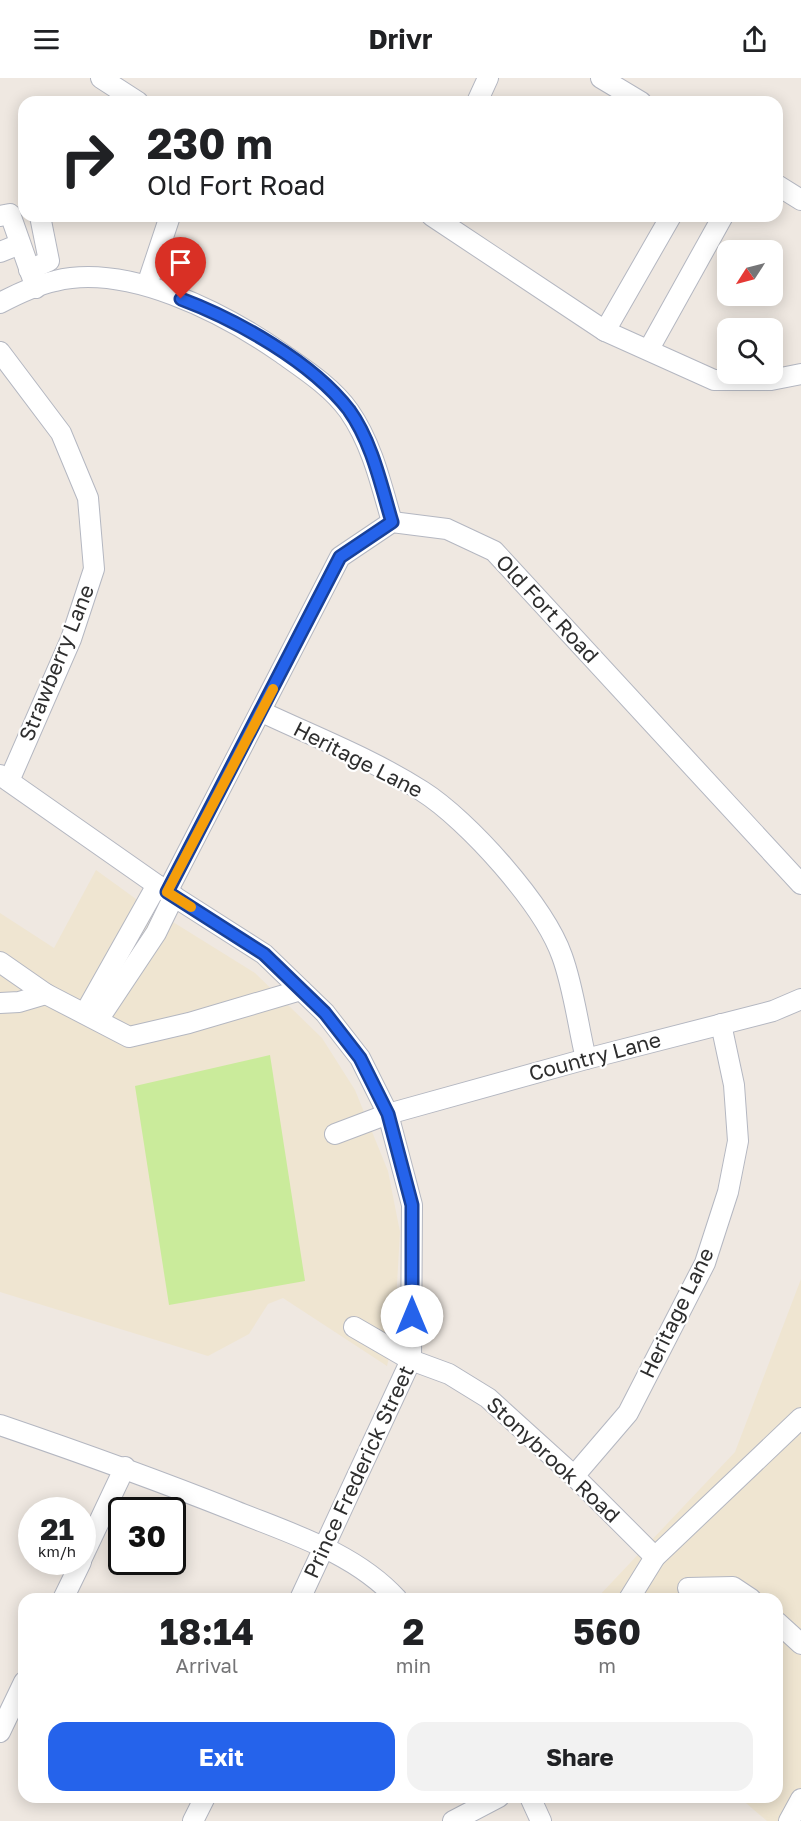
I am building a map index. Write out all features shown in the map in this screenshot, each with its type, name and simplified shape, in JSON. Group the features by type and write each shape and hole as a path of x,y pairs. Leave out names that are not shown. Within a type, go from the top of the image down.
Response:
{"street":[{"path":"100,78 128,96"},
{"path":"480,96 488,78"},
{"path":"602,78 631,96"},
{"path":"783,189 801,200"},
{"path":"0,216 10,214 32,279"},
{"path":"0,303 32,279 49,261 41,222"},
{"path":"147,285 168,222"},
{"path":"441,222 605,331 714,380 771,380 801,374"},
{"path":"605,331 668,222"},
{"path":"649,349 720,222"},
{"path":"0,252 20,244"},
{"path":"32,279 100,278 147,285 216,312 312,374 349,411 374,459 392,522 340,557 262,711 166,891 92,1017"},
{"name":"Strawberry Lane","path":"0,352 61,433 88,498 94,569 71,639 4,778"},
{"name":"Old Fort Road","path":"392,522 447,529 494,551 801,884"},
{"name":"Heritage Lane","path":"262,711 386,771 423,792 457,820 505,868 541,915 562,956 586,1059"},
{"name":"Prince Frederick Street","path":"4,778 166,891 264,954 325,1013 360,1058 388,1114 412,1205 411,1360 303,1593"},
{"path":"0,962 46,994 129,1037 189,1023 301,990"},
{"path":"0,1003 19,1002 46,994"},
{"name":"Country Lane","path":"335,1134 388,1114 586,1059 773,1011 801,999"},
{"name":"Heritage Lane","path":"574,1476 628,1413 705,1263 728,1192 738,1142 734,1085 721,1024"},
{"name":"Stonybrook Road","path":"354,1327 411,1360 449,1374 488,1398 574,1476 655,1557"},
{"path":"633,1593 655,1557 801,1418"},
{"path":"0,1425 125,1467 326,1547 380,1581 391,1593"},
{"path":"96,1530 125,1467"},
{"path":"66,1593 75,1575"},
{"path":"688,1588 733,1587 742,1593"},
{"path":"783,1628 801,1644"},
{"path":"0,1732 18,1694"},
{"path":"789,1821 801,1798"},
{"path":"193,1821 202,1803"},
{"path":"453,1821 488,1803"},
{"path":"533,1803 541,1821"}],"shaded area":[{"path":"96,870 136,899 255,973 322,1038 355,1090 388,1171 400,1232 394,1336 387,1366 283,1298 268,1304 249,1334 208,1356 0,1292 0,913 54,948"},
{"path":"801,1279 801,1821 767,1821 746,1803 783,1803 783,1593 602,1593 735,1452"}],"green space":[{"path":"270,1055 305,1281 169,1305 135,1086"}],"slow traffic":[{"path":"191,907 167,892 273,689"}],"route":[{"path":"181,299 216,312 262,340 312,374 349,411 374,459 392,522 340,557 167,892 264,954 325,1013 360,1058 388,1114 412,1205 412,1316"}]}
